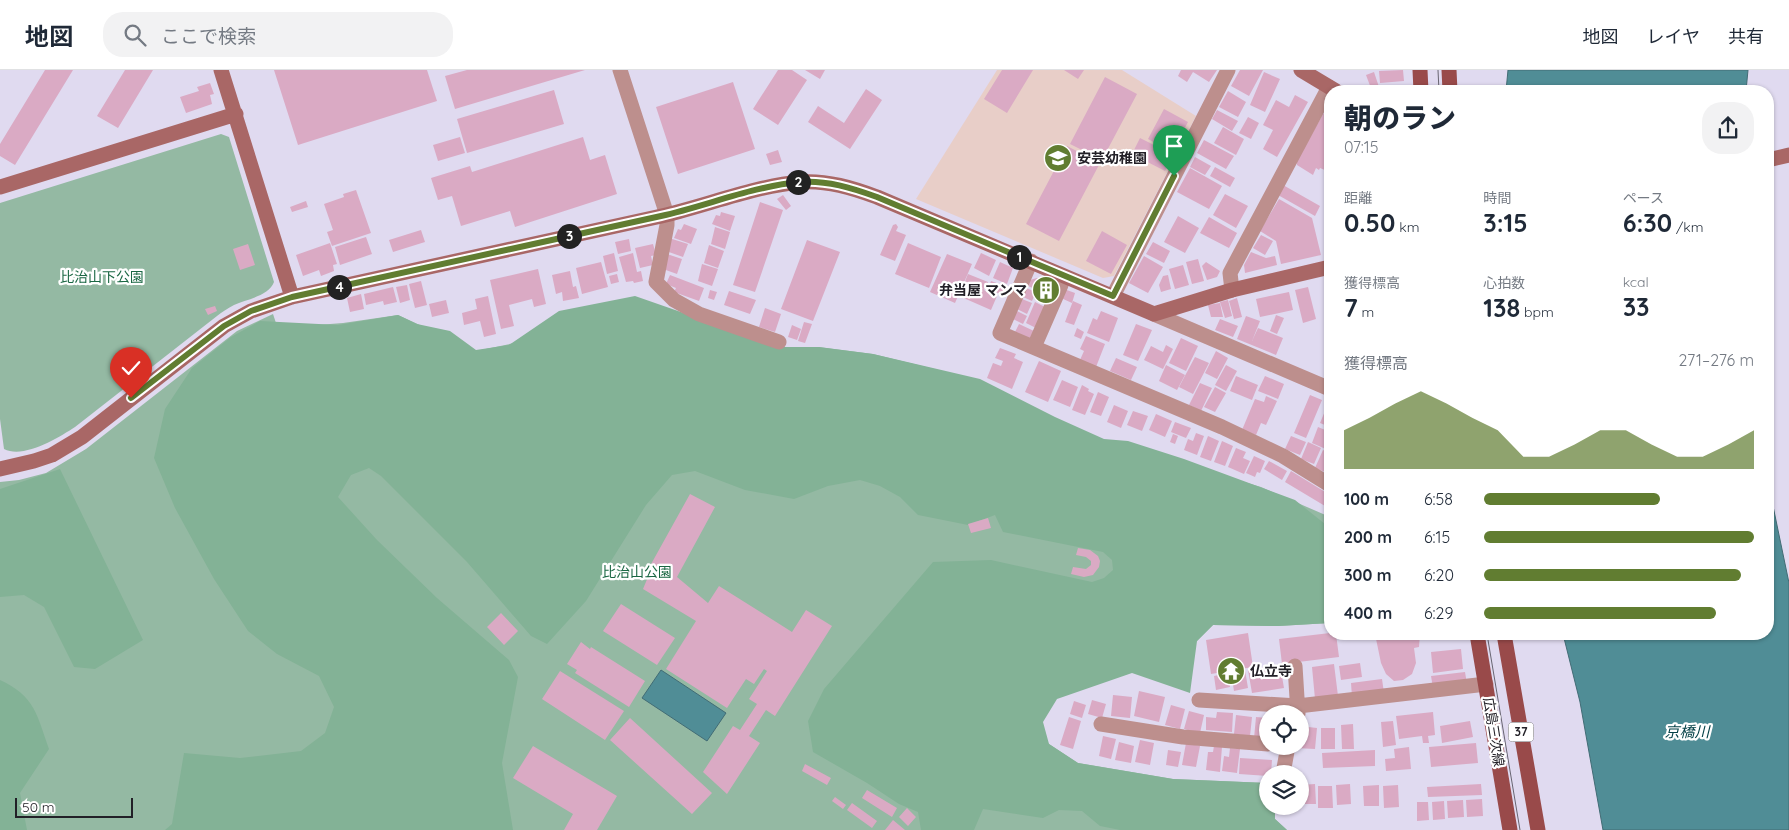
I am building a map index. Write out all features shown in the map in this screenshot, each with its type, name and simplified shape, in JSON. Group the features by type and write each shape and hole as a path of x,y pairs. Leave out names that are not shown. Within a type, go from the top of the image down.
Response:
{"main road":[{"path":"1420,70 1421,85"},
{"path":"1449,70 1450,85"},
{"name":"広島三次線","path":"1478,640 1510,830"},
{"name":"広島三次線","path":"1505,640 1538,830"}],"street":[{"path":"221,70 292,297"},
{"path":"620,70 667,215 667,226 656,282 674,300 699,314 778,342"},
{"path":"1113,296 1228,70"},
{"path":"1301,70 1326,85"},
{"path":"1232,290 1230,273 1324,105"},
{"path":"0,187 236,114"},
{"path":"1774,158 1789,154"},
{"path":"0,470 34,462 52,455 82,437 224,326 251,311 292,297 667,215 777,185 802,182 824,182 851,187 877,197 1324,386"},
{"path":"1031,261 1000,333 1222,427 1283,456 1324,481"},
{"path":"1154,314 1232,290 1324,268"},
{"path":"1034,347 1062,285"},
{"path":"1295,666 1298,705"},
{"path":"1309,708 1486,684"},
{"path":"1199,700 1259,706"},
{"path":"1101,724 1182,737 1259,743"}],"shaded area":[{"name":"安芸幼稚園","path":"997,70 1122,70 1196,116 1114,276 1103,278 916,199"},
{"name":"比治山公園","path":"635,296 781,347 819,347 873,354 980,379 1055,417 1104,439 1128,441 1184,459 1295,500 1324,523 1324,623 1278,626 1213,625 1197,641 1190,693 1132,673 1057,699 1043,722 1049,744 1078,763 1173,779 1259,783 1259,815 1275,815 1275,819 1287,830 1120,830 1100,826 1082,811 1059,810 1043,818 983,809 974,830 921,830 918,812 899,804 813,752 808,721 824,689 933,562 991,560 1092,582 1104,578 1113,570 1112,560 1103,552 1003,532 995,515 968,525 918,515 900,497 880,486 860,480 828,486 794,499 745,490 695,471 672,475 646,505 586,601 547,644 531,636 467,562 381,476 369,468 351,475 338,497 377,540 437,598 509,660 518,677 502,763 513,830 165,830 172,824 184,753 240,758 301,751 325,733 334,707 319,676 277,654 248,631 214,579 175,508 154,458 165,409 192,368 231,337 260,321 338,325 398,315 417,324 450,331 476,350 509,345 559,311"},
{"path":"60,469 143,640 95,669 74,667 44,607 24,595 0,597 0,489"},
{"path":"0,680 12,686 28,700 37,716 49,749 20,793 27,830 0,830"}],"green space":[{"name":"比治山下公園","path":"221,134 229,137 274,282 271,287 263,294 234,305 221,313 68,432 31,449 12,451 4,449 0,419 0,203"},
{"name":"比治山公園","path":"273,314 276,323 317,325 398,315 476,351 519,342 779,348 818,347 873,354 979,380 1105,441 1261,487 1324,514 1324,623 1278,626 1213,625 1197,641 1069,687 1031,721 1049,744 1078,763 1173,779 1259,783 1259,815 1275,815 1275,819 1287,830 0,830 0,482 19,480 46,473 86,449 237,331"}],"water":[{"path":"1508,70 1748,70 1747,85 1507,85"},
{"name":"京橋川","path":"1774,511 1789,583 1789,830 1603,830 1580,702 1564,640 1774,640"},
{"path":"661,670 726,713 707,741 642,698"}],"building":[{"path":"45,70 73,70 15,165 0,156 0,144"},
{"path":"125,70 153,70 118,128 97,116"},
{"path":"274,70 427,70 437,101 298,145"},
{"path":"467,70 585,70 455,109 445,76"},
{"path":"778,70 792,70 807,80 778,125 753,109"},
{"path":"805,70 825,70 820,79"},
{"path":"1002,70 1033,70 1007,113 984,99"},
{"path":"1064,70 1084,70 1078,79"},
{"path":"1181,70 1217,70 1209,82 1193,72 1187,82 1178,76"},
{"path":"1240,70 1263,70 1249,96 1231,86"},
{"path":"1403,70 1404,81 1380,83 1379,71"},
{"path":"1264,72 1280,79 1265,112 1250,105"},
{"path":"1374,72 1378,85 1370,85 1366,75"},
{"path":"1105,77 1137,94 1102,160 1070,144"},
{"path":"733,82 755,149 678,174 656,107"},
{"path":"210,83 214,94 210,95 212,104 186,113 180,97 199,91 197,87"},
{"path":"866,89 882,100 850,149 808,122 818,106 844,123"},
{"path":"554,90 564,124 467,153 457,119"},
{"path":"1228,91 1246,102 1238,117 1219,107"},
{"path":"1295,95 1308,102 1277,157 1263,149 1273,130 1263,125 1276,100 1289,107"},
{"path":"1164,109 1188,122 1172,152 1148,139"},
{"path":"1217,110 1238,121 1232,131 1212,119"},
{"path":"1323,114 1324,170 1316,168 1313,175 1297,165 1297,160"},
{"path":"1248,117 1259,123 1251,139 1239,133"},
{"path":"1223,127 1244,139 1236,155 1214,143"},
{"path":"460,137 465,153 438,161 433,145"},
{"path":"583,137 590,160 605,155 617,194 515,227 510,211 461,226 452,196 438,200 431,178 470,166 472,172"},
{"path":"1140,138 1174,155 1165,171 1132,154"},
{"path":"1204,140 1234,156 1226,169 1197,153"},
{"path":"1067,146 1100,163 1059,241 1026,224"},
{"path":"778,150 782,162 770,165 766,154"},
{"path":"1195,157 1211,166 1205,175 1190,167"},
{"path":"1215,167 1235,178 1230,187 1210,176"},
{"path":"1190,168 1222,186 1209,209 1177,192"},
{"path":"1283,185 1320,206 1315,216 1278,195"},
{"path":"356,190 371,233 332,246 327,232 333,230 324,204 344,197 343,194"},
{"path":"1225,194 1248,206 1236,228 1213,215"},
{"path":"783,195 791,206 786,210 777,199"},
{"path":"1279,199 1312,218 1321,255 1281,264 1276,241 1260,231"},
{"path":"306,201 308,207 292,212 290,207"},
{"path":"760,202 783,210 755,292 733,285"},
{"path":"721,212 735,216 730,231 712,224 716,215 720,216"},
{"path":"1178,216 1199,228 1185,253 1164,242"},
{"path":"1209,217 1237,233 1229,248 1200,233"},
{"path":"684,224 697,229 691,244 674,238 678,229 681,230"},
{"path":"896,224 898,227 896,231 906,235 895,261 880,255 893,225"},
{"path":"715,227 730,232 725,249 711,244"},
{"path":"421,230 425,242 393,252 389,240"},
{"path":"1102,231 1127,245 1111,274 1086,261"},
{"path":"1261,235 1273,241 1265,255 1253,248"},
{"path":"366,237 372,254 340,265 335,247"},
{"path":"669,238 688,244 683,257 666,251"},
{"path":"629,239 631,251 618,254 615,242"},
{"path":"807,240 840,252 813,321 781,309"},
{"path":"1153,242 1170,251 1164,263 1146,254"},
{"path":"330,243 337,264 333,265 334,271 321,276 319,270 303,276 296,255"},
{"path":"908,243 941,257 929,288 895,274"},
{"path":"248,244 255,265 240,270 233,249"},
{"path":"653,244 656,255 651,256 653,265 640,268 635,248"},
{"path":"709,245 724,251 718,268 704,263"},
{"path":"1251,252 1266,258 1275,256 1277,265 1245,273 1244,265"},
{"path":"614,253 618,271 607,274 603,256"},
{"path":"633,253 637,272 641,271 643,281 634,283 633,281 626,282 619,257"},
{"path":"981,253 996,260 989,276 974,268"},
{"path":"667,254 682,259 677,274 663,269"},
{"path":"947,254 972,264 955,303 930,292"},
{"path":"1144,256 1163,267 1148,293 1129,283"},
{"path":"1198,259 1204,281 1192,284 1186,262"},
{"path":"601,262 608,287 582,294 576,268"},
{"path":"1000,262 1013,268 1007,284 993,278"},
{"path":"1206,262 1220,271 1217,277 1207,280 1202,266"},
{"path":"702,264 718,269 712,286 698,281"},
{"path":"1183,265 1189,285 1175,289 1169,269"},
{"path":"538,269 546,304 534,307 532,299 509,305 514,326 501,329 490,280"},
{"path":"570,271 573,287 576,286 579,298 563,301 562,292 556,294 552,275"},
{"path":"617,274 619,282 611,284 609,276"},
{"path":"968,274 988,282 984,290 997,296 991,310 959,296"},
{"path":"670,275 704,288 699,301 674,292 676,288 666,284"},
{"path":"1168,275 1171,289 1161,292 1159,285 1163,276"},
{"path":"1037,278 1042,280 1037,290 1028,286 1030,280"},
{"path":"421,281 427,305 415,308 409,284"},
{"path":"991,281 1008,287 1005,296 988,289"},
{"name":"弁当屋 マンマ","path":"1043,282 1054,286 1049,297 1038,293"},
{"path":"407,285 410,300 400,303 396,287"},
{"path":"393,287 397,302 384,305 383,301 366,305 364,294"},
{"path":"1308,287 1316,319 1303,323 1295,290"},
{"path":"1026,288 1036,292 1032,301 1023,297"},
{"path":"1064,289 1075,293 1072,303 1061,298"},
{"path":"710,290 717,292 714,300 708,298"},
{"path":"729,291 756,300 750,314 724,305"},
{"path":"1289,292 1293,310 1260,317 1256,299"},
{"path":"361,294 364,309 350,312 347,298"},
{"path":"488,296 496,334 484,337 480,321 464,325 462,313 477,309 475,299"},
{"path":"1237,298 1242,317 1234,319 1229,301"},
{"path":"1022,299 1032,303 1027,314 1017,309"},
{"path":"446,300 449,313 432,317 429,304"},
{"path":"1228,300 1232,316 1225,318 1220,302"},
{"path":"1073,301 1082,305 1074,325 1065,322"},
{"path":"1035,302 1045,307 1036,328 1026,323"},
{"path":"1220,303 1223,317 1211,317 1208,305"},
{"path":"215,306 217,311 208,315 205,309"},
{"path":"765,308 781,314 775,332 759,327"},
{"path":"1017,311 1027,316 1023,324 1013,319"},
{"path":"1101,311 1118,318 1109,342 1087,333 1093,318 1097,320"},
{"path":"1276,315 1284,318 1277,334 1270,331"},
{"path":"1246,316 1260,321 1252,341 1258,328 1283,338 1276,355 1237,339"},
{"path":"1220,319 1238,326 1233,337 1215,330"},
{"path":"804,322 812,324 805,343 798,341"},
{"path":"1019,324 1034,331 1030,339 1015,332"},
{"path":"1136,324 1152,330 1138,361 1123,355"},
{"path":"792,325 801,329 797,340 788,337"},
{"path":"1077,328 1084,332 1081,339 1074,336"},
{"path":"1086,336 1105,344 1096,367 1080,360 1084,351 1080,349"},
{"path":"1181,338 1198,346 1186,371 1169,363"},
{"path":"1166,345 1173,349 1163,369 1144,360 1151,346 1163,352"},
{"path":"1000,348 1016,354 1014,358 1023,362 1012,389 987,378 993,363 1001,366 1003,361 995,358"},
{"path":"1216,351 1228,358 1217,379 1205,373"},
{"path":"1195,357 1209,363 1193,394 1179,387"},
{"path":"1116,358 1137,367 1131,380 1110,371"},
{"path":"1039,361 1061,371 1048,402 1025,392"},
{"path":"1166,365 1185,375 1177,390 1159,381"},
{"path":"1226,365 1237,371 1226,391 1215,385"},
{"path":"1236,376 1258,385 1252,400 1230,391"},
{"path":"1265,376 1284,384 1278,399 1258,391"},
{"path":"1062,380 1078,387 1070,407 1053,400"},
{"path":"1200,383 1212,388 1201,411 1189,405"},
{"path":"1082,385 1094,394 1085,415 1072,410"},
{"path":"1215,387 1226,393 1215,412 1204,407"},
{"path":"1098,392 1109,397 1101,416 1090,412"},
{"path":"1310,395 1322,400 1306,438 1294,433"},
{"path":"1266,396 1277,401 1266,425 1261,423 1256,435 1242,430 1255,399 1264,402"},
{"path":"1114,405 1128,411 1121,428 1107,422"},
{"path":"1133,411 1148,416 1142,431 1127,425"},
{"path":"1156,414 1172,421 1165,437 1149,430"},
{"path":"1324,414 1324,425 1320,423"},
{"path":"1175,422 1191,428 1186,438 1171,432"},
{"path":"1318,427 1324,430 1324,448 1312,443"},
{"path":"1196,433 1204,436 1197,455 1184,450 1188,439 1193,441"},
{"path":"1173,434 1178,436 1175,444 1170,442"},
{"path":"1208,436 1219,441 1211,461 1200,457"},
{"path":"1291,436 1306,442 1300,455 1285,449"},
{"path":"1222,441 1233,446 1225,466 1214,462"},
{"path":"1308,442 1321,448 1314,464 1301,459"},
{"path":"1236,448 1246,452 1243,458 1250,461 1244,474 1228,467"},
{"path":"1323,450 1324,450 1324,472 1315,468"},
{"path":"1254,456 1265,461 1260,473 1257,472 1255,477 1246,473"},
{"path":"1269,461 1287,471 1282,480 1264,469"},
{"path":"1291,471 1324,491 1324,505 1285,482"},
{"path":"690,494 715,507 677,577 708,603 719,586 792,632 806,610 832,626 775,716 766,710 749,736 760,743 727,794 703,772 733,726 740,730 757,704 749,699 767,671 764,669 754,684 746,679 727,708 666,669 696,621 643,589 648,577 645,575"},
{"path":"988,518 991,528 971,533 968,524"},
{"path":"1078,548 1090,550 1098,556 1100,561 1099,567 1093,575 1084,577 1071,574 1073,567 1086,569 1091,565 1091,561 1086,557 1076,555"},
{"path":"621,604 675,638 657,665 603,631"},
{"path":"501,613 518,631 504,645 487,627"},
{"path":"1248,633 1253,667 1211,674 1206,640"},
{"path":"1324,634 1324,640 1337,640 1339,657 1282,664 1279,639"},
{"path":"1376,640 1420,640 1419,647 1414,648 1416,663 1412,674 1403,680 1394,681 1386,674 1381,663"},
{"path":"581,642 645,681 629,707 575,673 577,670 567,664"},
{"path":"1461,649 1463,669 1433,673 1431,652"},
{"path":"1360,663 1362,677 1341,680 1339,666"},
{"path":"1334,664 1338,696 1315,699 1312,667"},
{"path":"1280,665 1284,688 1252,693 1248,670"},
{"path":"1245,670 1248,688 1234,691 1231,672"},
{"path":"560,671 624,711 605,740 542,699"},
{"path":"1465,672 1467,684 1433,688 1431,676"},
{"path":"1228,673 1230,687 1216,690 1214,676"},
{"path":"1382,679 1384,693 1352,697 1351,683"},
{"path":"1139,691 1165,697 1159,722 1134,716"},
{"path":"1113,695 1132,697 1130,718 1111,716"},
{"path":"1092,700 1106,704 1102,718 1088,714"},
{"path":"1074,701 1086,705 1082,718 1070,714"},
{"path":"1171,705 1185,709 1180,729 1165,725"},
{"path":"1189,711 1204,715 1200,733 1184,729"},
{"path":"1217,712 1233,713 1232,732 1206,730 1206,717 1216,718"},
{"path":"1433,712 1435,735 1428,736 1429,743 1423,743 1422,736 1399,739 1396,716"},
{"path":"1236,715 1252,717 1250,736 1234,734"},
{"path":"1069,717 1081,721 1073,749 1060,745"},
{"path":"1256,717 1259,717 1259,738 1254,738"},
{"path":"630,718 712,793 692,814 610,740"},
{"path":"1393,721 1396,745 1383,747 1381,722"},
{"path":"1470,721 1473,737 1442,743 1440,726"},
{"path":"1353,724 1354,749 1342,749 1341,725"},
{"path":"1309,727 1317,728 1315,749 1309,749"},
{"path":"1321,728 1335,728 1335,749 1321,749"},
{"path":"1103,736 1116,739 1111,759 1099,756"},
{"path":"1140,740 1154,743 1150,765 1135,762"},
{"path":"1119,742 1134,746 1131,763 1115,760"},
{"path":"1186,743 1200,746 1196,767 1182,765"},
{"path":"1476,743 1478,763 1431,767 1429,747"},
{"path":"533,746 617,796 597,830 564,830 573,814 513,778"},
{"path":"1214,746 1222,747 1220,772 1206,770 1208,752 1213,752"},
{"path":"1409,747 1411,769 1386,771 1385,759 1395,758 1394,749"},
{"path":"1230,748 1240,749 1237,773 1222,771 1224,756 1229,757"},
{"path":"1168,750 1181,752 1178,767 1166,765"},
{"path":"1375,750 1375,766 1323,768 1322,753"},
{"path":"1240,758 1272,760 1272,765 1259,765 1259,775 1239,774"},
{"path":"805,764 831,778 827,785 802,771"},
{"path":"1309,784 1315,784 1316,804 1309,804"},
{"path":"1350,784 1351,804 1337,805 1336,785"},
{"path":"1481,784 1482,795 1428,797 1427,787"},
{"path":"1379,785 1379,806 1364,806 1363,786"},
{"path":"1398,785 1399,807 1384,808 1383,786"},
{"path":"1318,786 1332,786 1333,808 1318,808"},
{"path":"867,790 897,808 892,817 862,798"},
{"path":"835,797 846,805 843,809 832,801"},
{"path":"1482,799 1483,816 1467,817 1466,800"},
{"path":"1463,800 1464,817 1448,818 1447,801"},
{"path":"1444,801 1445,819 1433,820 1432,802"},
{"path":"1417,802 1428,802 1429,820 1417,821"},
{"path":"852,803 877,821 872,828 847,810"},
{"path":"907,808 916,817 908,826 899,817"},
{"path":"893,820 905,830 885,830"}],"tram line":[{"path":"1438,70 1439,85"},
{"path":"1488,640 1520,830"}],"place":[{"name":"安芸幼稚園","path":"1058,158"},
{"name":"弁当屋 マンマ","path":"1046,290"},
{"name":"仏立寺","path":"1231,671"}],"route":[{"path":"131,398 224,326 251,311 292,297 667,215 777,185 802,182 824,182 851,187 1113,296 1174,176"}]}
